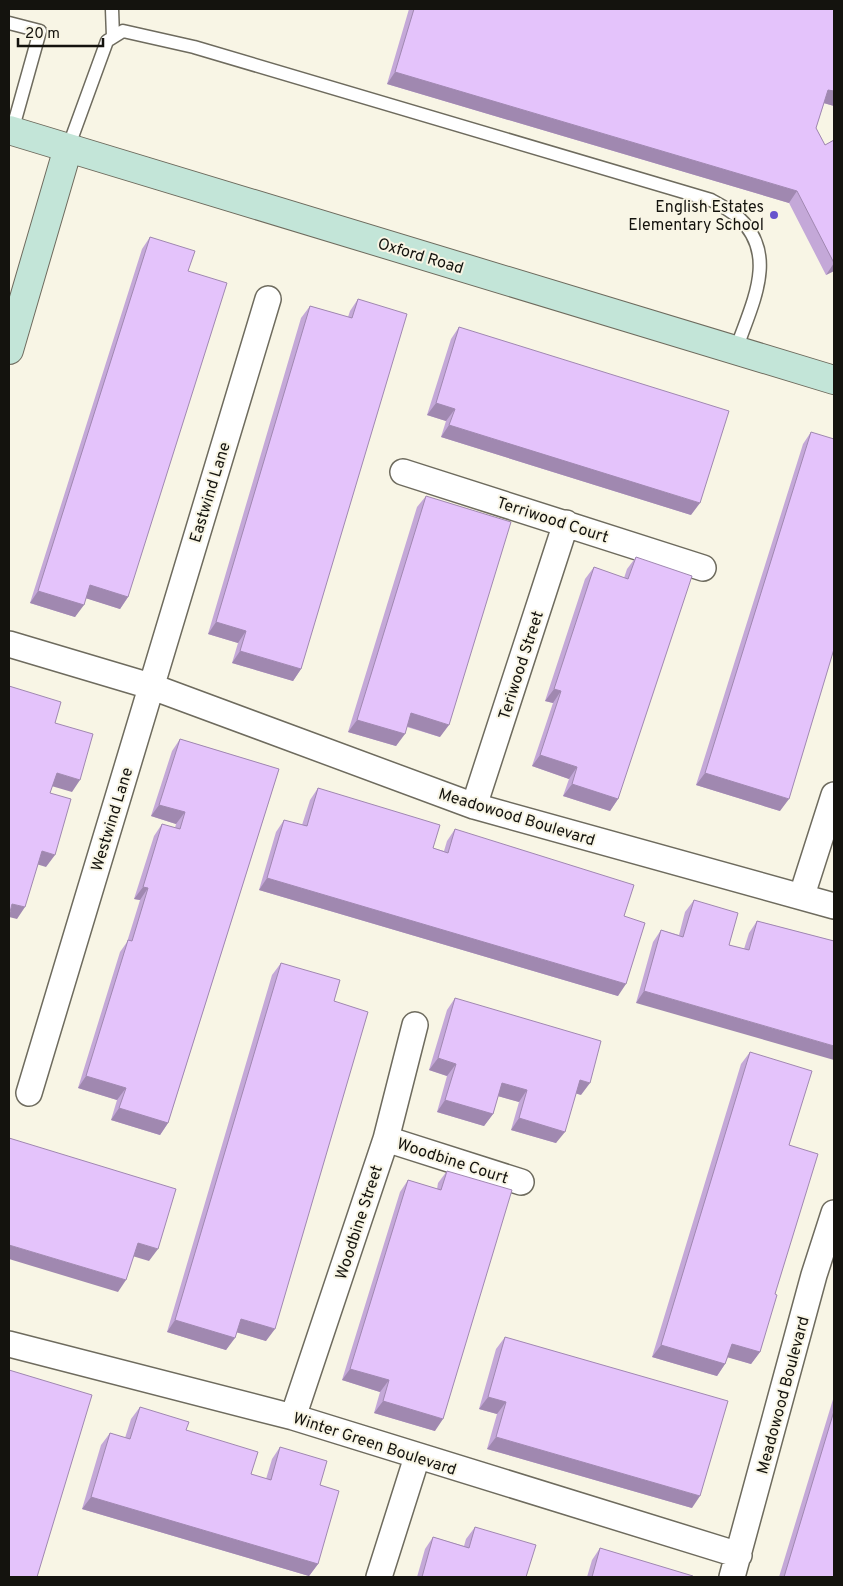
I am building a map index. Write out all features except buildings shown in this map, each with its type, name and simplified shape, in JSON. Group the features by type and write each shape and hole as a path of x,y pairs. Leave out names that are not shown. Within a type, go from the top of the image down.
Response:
{"street":[{"name":"Oxford Road","path":"11,131 834,380"},
{"path":"9,350 68,148"},
{"name":"Eastwind Lane","path":"150,686 268,299"},
{"name":"Terriwood Court","path":"403,472 703,568"},
{"name":"Teriwood Street","path":"474,806 566,523"},
{"path":"9,644 150,686"},
{"name":"Meadowood Boulevard","path":"150,686 474,806 802,895 834,906"},
{"name":"Westwind Lane","path":"29,1093 150,686"},
{"path":"802,895 834,795"},
{"name":"Woodbine Street","path":"293,1417 386,1139 415,1025"},
{"name":"Woodbine Court","path":"386,1139 521,1182"},
{"name":"Meadowood Boulevard","path":"735,1566 814,1275 834,1213"},
{"name":"Winter Green Boulevard","path":"9,1344 293,1417 417,1457 735,1566"},
{"path":"379,1577 417,1457"}],"lane":[{"path":"112,9 113,37"},
{"path":"9,22 40,31 11,131"},
{"path":"68,148 107,41 123,31 194,47 711,200 738,216 755,237 761,253 760,274 755,294 736,350"}],"place":[{"name":"English Estates Elementary School","path":"774,215"}]}
